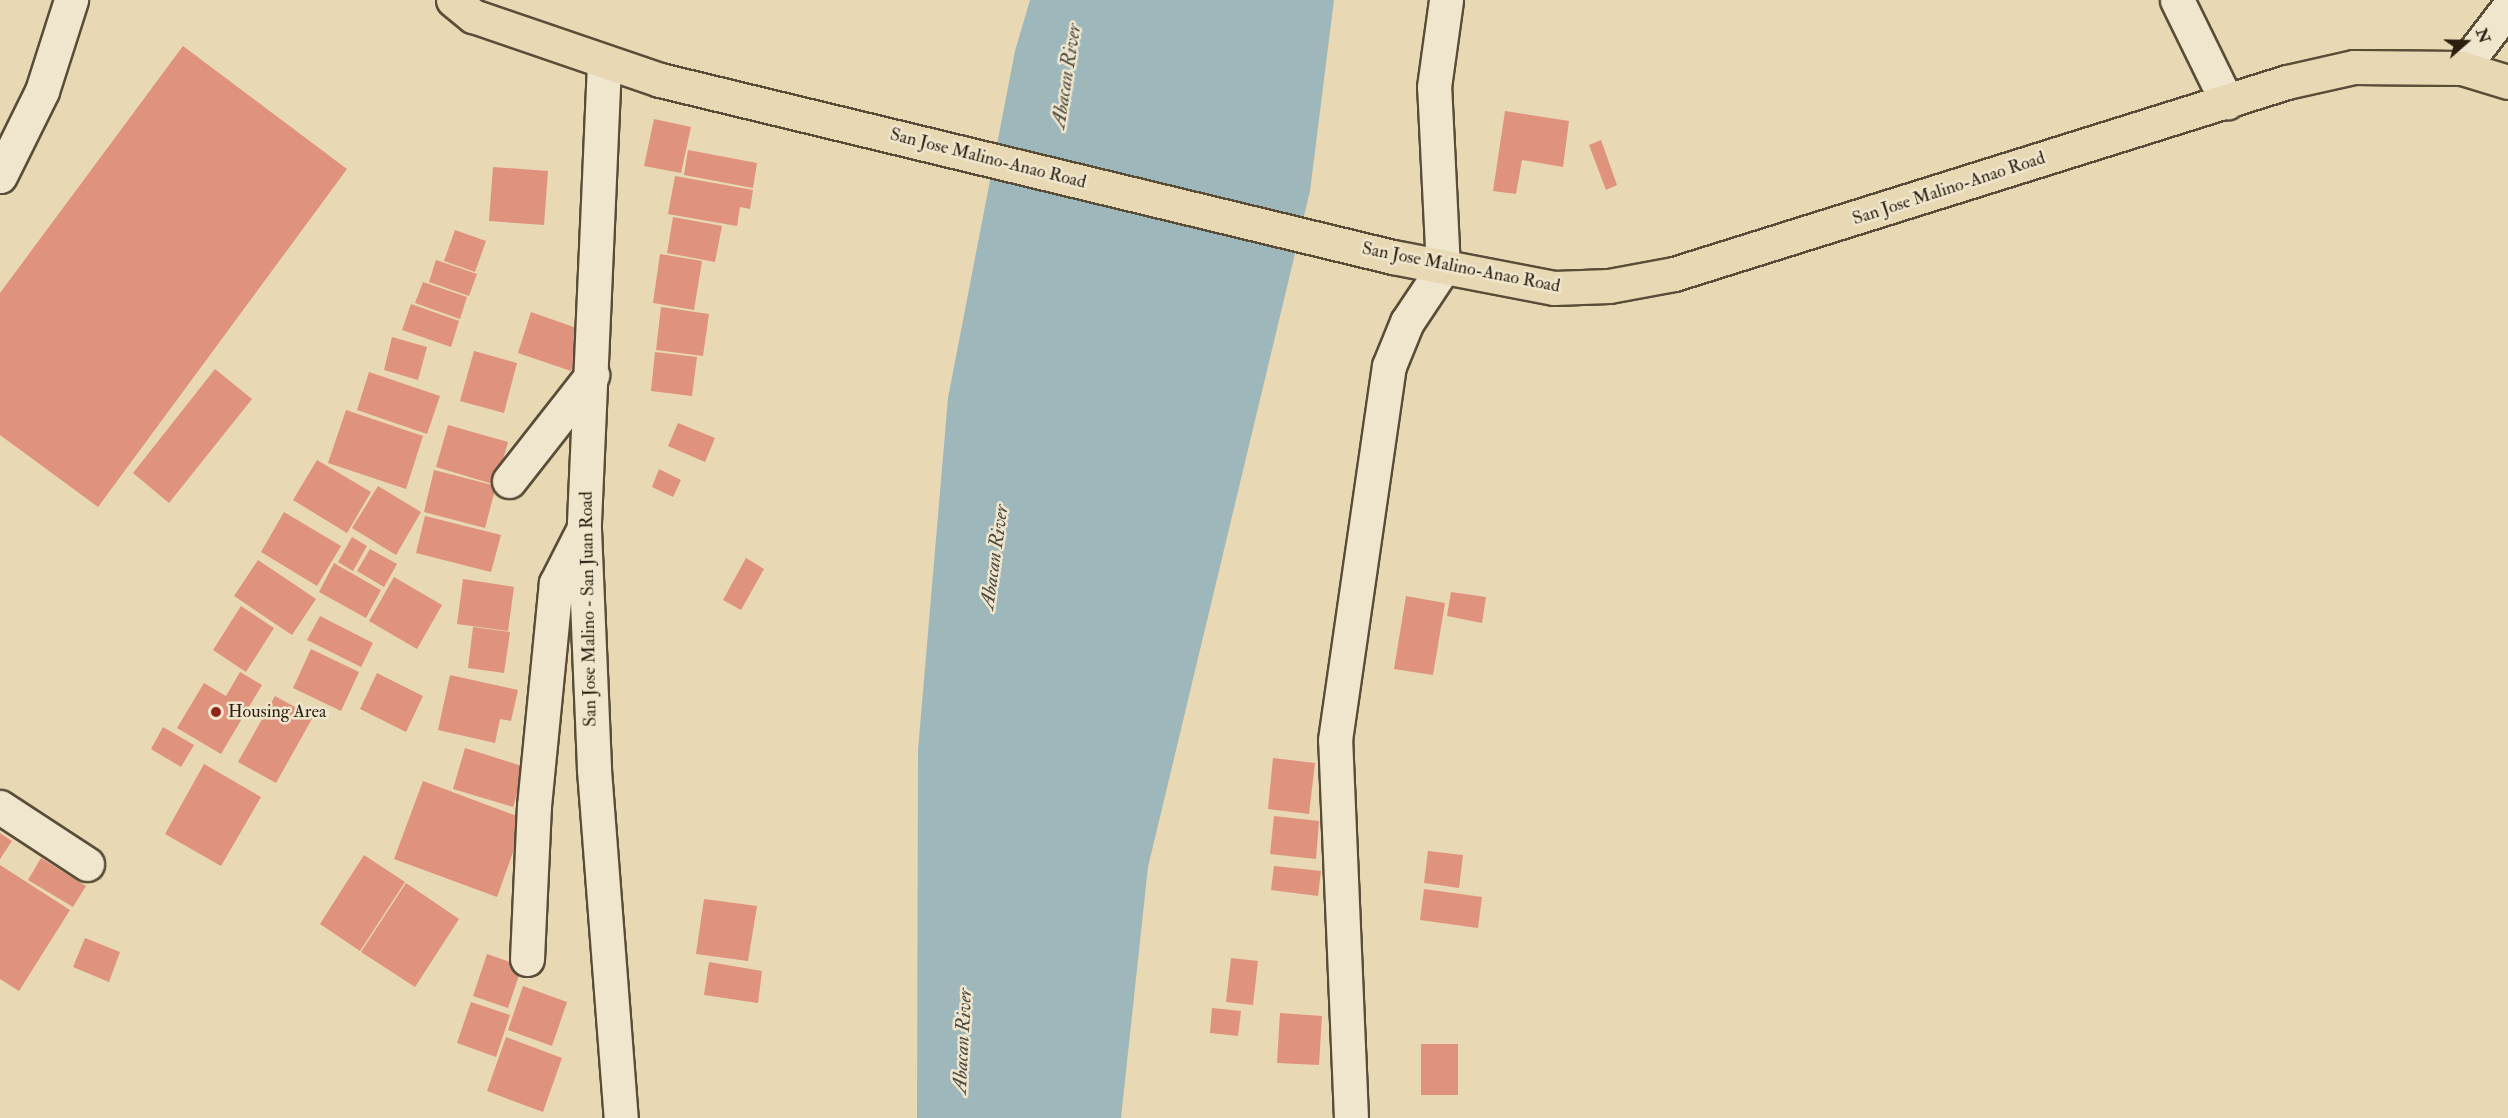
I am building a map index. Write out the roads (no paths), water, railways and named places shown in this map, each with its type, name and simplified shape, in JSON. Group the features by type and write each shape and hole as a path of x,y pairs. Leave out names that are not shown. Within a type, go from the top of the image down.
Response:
{"main road":[{"name":"San Jose Malino-Anao Road","path":"453,0 473,16 604,64 660,80 1393,257 1554,288 1609,286 1674,274 2227,102 2354,67 2462,68 2508,82"}],"street":[{"path":"0,176 42,91 71,0"},
{"path":"1351,1118 1335,740 1389,366 1407,322 1443,268 1434,87 1446,0"},
{"path":"2177,0 2227,102"},
{"path":"2462,68 2508,8"},
{"name":"San Jose Malino - San Juan Road","path":"604,64 584,529 594,770 621,1118"},
{"path":"509,481 592,375"},
{"path":"527,959 534,806 556,583 584,529"},
{"path":"0,807 87,864"}],"water":[{"name":"Abacan River","path":"1030,0 1334,0 1310,191 1148,867 1121,1118 917,1118 918,750 948,398 1015,51"}],"place":[{"name":"Housing Area","path":"216,712"}]}
